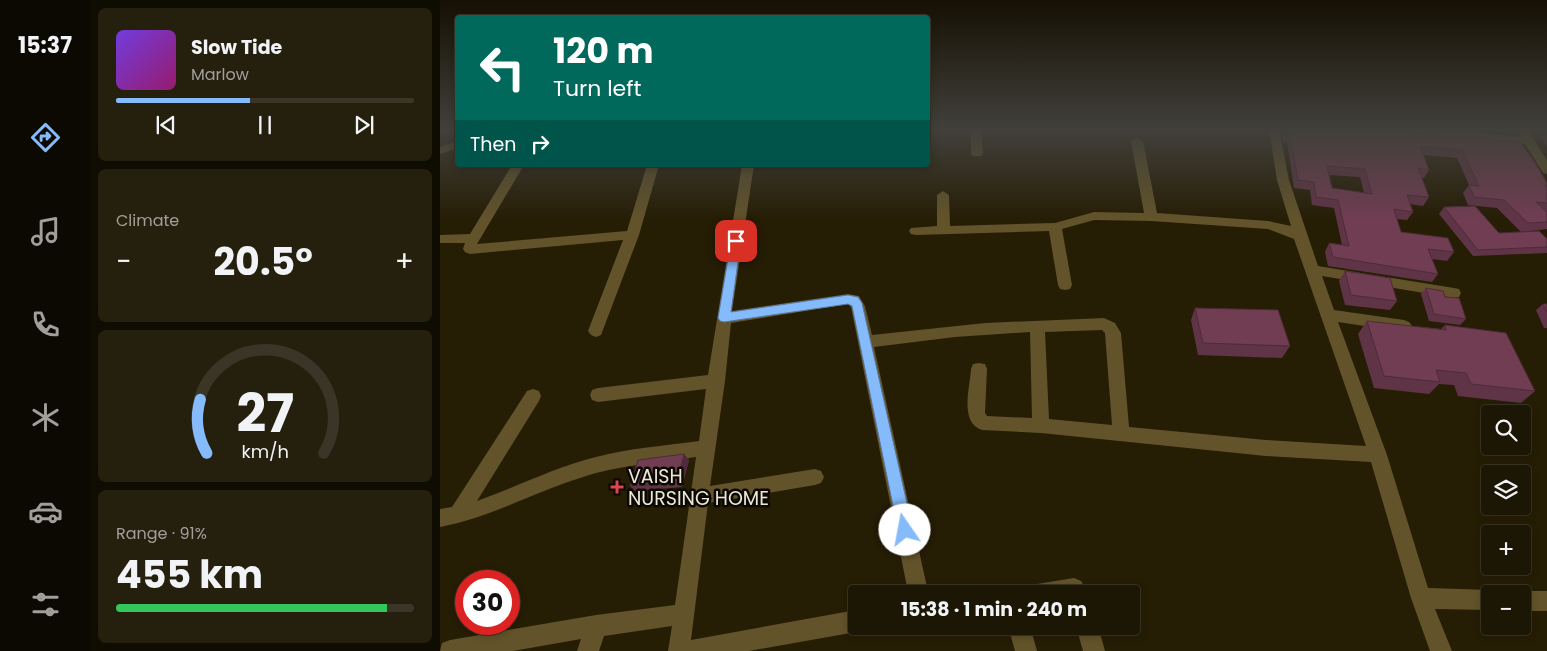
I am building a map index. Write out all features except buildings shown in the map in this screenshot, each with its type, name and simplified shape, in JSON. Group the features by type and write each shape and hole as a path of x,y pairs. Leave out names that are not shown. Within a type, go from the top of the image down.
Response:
{"street":[{"path":"1140,159 1150,217"},
{"path":"1279,159 1283,180 1300,236 1378,455 1420,598 1441,651"},
{"path":"517,167 474,238 470,249 632,235"},
{"path":"596,331 632,235 652,167"},
{"path":"679,651 724,318 748,167"},
{"path":"943,195 944,229"},
{"path":"916,231 1055,228 1094,216 1150,217 1268,224 1300,236"},
{"path":"1055,228 1065,285"},
{"path":"440,239 474,238"},
{"path":"1313,270 1454,293"},
{"path":"724,318 854,300 858,306 866,342 917,585"},
{"path":"1328,315 1423,328"},
{"path":"866,342 920,333 987,327 1104,324 1110,327 1113,332 1121,432"},
{"path":"1037,326 1041,426"},
{"path":"979,369 976,415 982,423 1121,432 1266,448 1378,455"},
{"path":"598,395 717,381"},
{"path":"446,520 533,396"},
{"path":"446,520 480,510 582,468 620,460 707,448"},
{"path":"701,496 815,477"},
{"path":"1420,598 1481,600"},
{"path":"1531,601 1547,601"},
{"path":"450,651 596,626 683,614"},
{"path":"689,651 848,622"},
{"path":"588,651 596,626"},
{"path":"1022,635 1026,651"},
{"path":"1090,635 1094,651"}],"place":[{"name":"VAISH NURSING HOME","path":"617,487"}],"route":[{"path":"736,241 724,318 848,300 854,300 858,306 905,530"}]}
